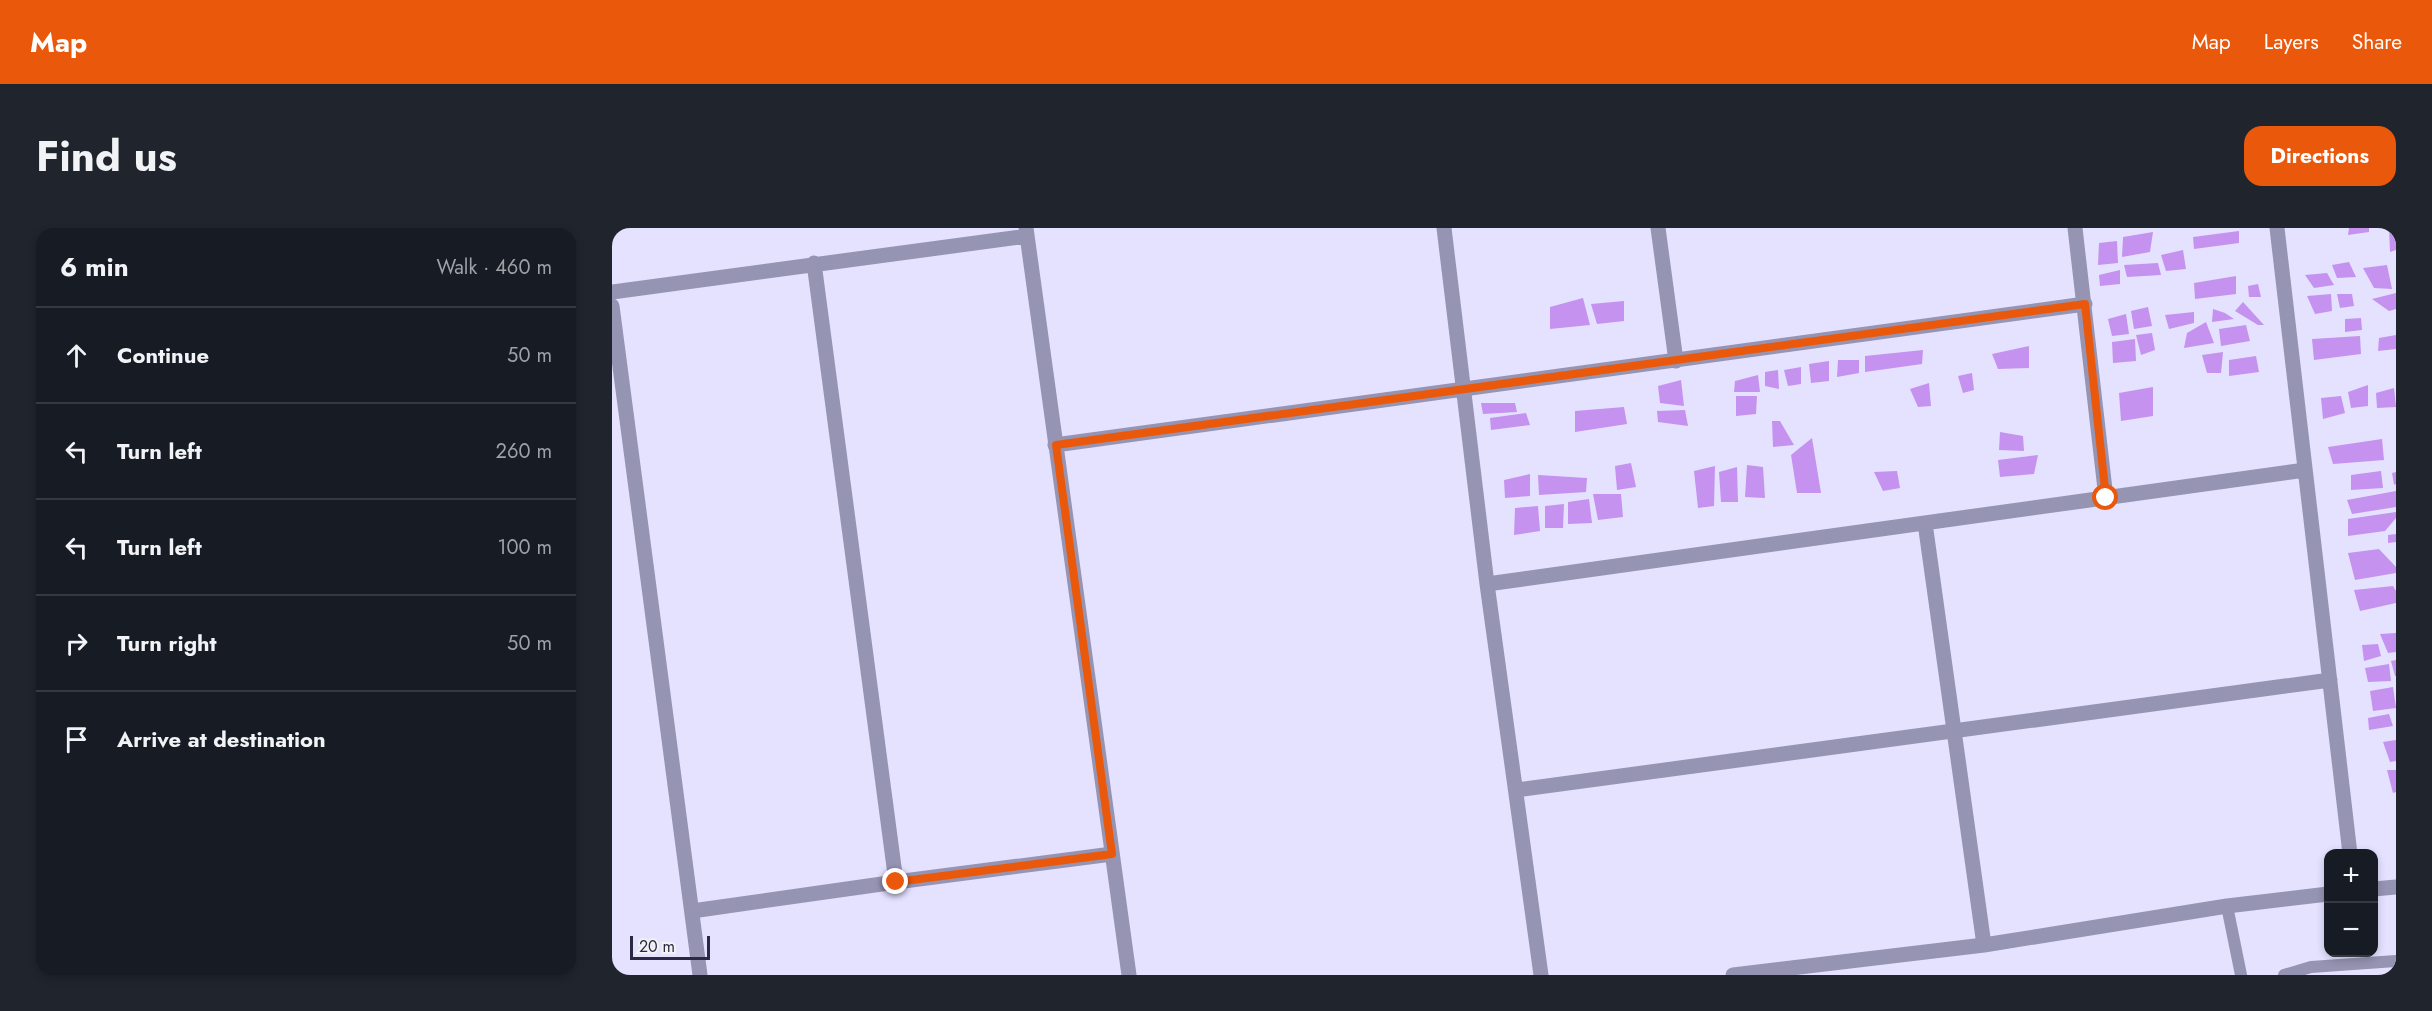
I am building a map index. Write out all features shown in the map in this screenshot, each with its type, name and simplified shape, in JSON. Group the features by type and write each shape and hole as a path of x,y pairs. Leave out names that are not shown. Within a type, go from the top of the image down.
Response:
{"street":[{"path":"1444,228 1487,584 1541,975"},
{"path":"1658,228 1676,361"},
{"path":"2075,228 2106,498"},
{"path":"2277,228 2349,849"},
{"path":"612,292 1026,232 1129,975"},
{"path":"814,263 896,882"},
{"path":"1056,445 2085,304"},
{"path":"612,306 700,975"},
{"path":"1487,584 2305,470"},
{"path":"1925,524 1984,945"},
{"path":"1517,790 2330,680"},
{"path":"692,911 1112,854"},
{"path":"2378,889 2396,887"},
{"path":"1733,975 1984,945 2228,906 2324,894"}],"lane":[{"path":"2228,906 2241,975"},
{"path":"2284,975 2311,967 2396,961"}],"building":[{"path":"2349,228 2369,228 2369,232 2348,235"},
{"path":"2389,228 2396,228 2396,250 2390,252"},
{"path":"2239,231 2239,243 2194,249 2193,237"},
{"path":"2153,232 2150,252 2122,257 2123,237"},
{"path":"2117,241 2118,263 2098,265 2099,243"},
{"path":"2183,250 2186,269 2166,271 2161,255"},
{"path":"2349,262 2356,277 2337,278 2332,265"},
{"path":"2158,263 2161,275 2127,277 2124,265"},
{"path":"2387,265 2392,289 2374,288 2363,268"},
{"path":"2120,270 2120,284 2100,286 2099,275"},
{"path":"2327,273 2334,285 2314,288 2305,275"},
{"path":"2236,276 2236,294 2195,299 2194,283"},
{"path":"2258,284 2261,297 2249,297 2248,286"},
{"path":"2396,293 2396,309 2389,311 2372,299"},
{"path":"2331,294 2332,311 2315,314 2307,296"},
{"path":"2337,294 2352,294 2354,306 2340,308"},
{"path":"1583,298 1590,325 1550,329 1550,307"},
{"path":"1624,301 1624,321 1597,324 1591,304"},
{"path":"2243,302 2264,325 2258,325 2235,311"},
{"path":"2148,307 2152,326 2134,329 2131,311"},
{"path":"2213,309 2225,313 2234,319 2212,322"},
{"path":"2194,312 2194,323 2169,329 2165,315"},
{"path":"2126,314 2129,334 2112,336 2108,319"},
{"path":"2361,318 2362,330 2345,332 2345,319"},
{"path":"2206,322 2214,343 2184,348 2187,333"},
{"path":"2246,325 2250,341 2221,346 2219,329"},
{"path":"2152,333 2155,350 2141,355 2136,335"},
{"path":"2396,335 2396,349 2378,351 2379,338"},
{"path":"2360,336 2361,354 2314,360 2312,339"},
{"path":"2135,339 2136,361 2113,363 2112,342"},
{"path":"2029,346 2029,368 1998,369 1992,354"},
{"path":"1923,350 1922,364 1865,372 1865,356"},
{"path":"2223,352 2221,373 2207,373 2202,355"},
{"path":"2256,356 2259,372 2229,376 2229,360"},
{"path":"1838,360 1859,360 1859,373 1837,377"},
{"path":"1829,361 1829,381 1811,383 1809,364"},
{"path":"1801,367 1801,384 1788,386 1784,370"},
{"path":"1778,370 1779,389 1765,386 1765,372"},
{"path":"1972,373 1974,390 1963,393 1958,376"},
{"path":"1758,375 1760,392 1734,392 1735,381"},
{"path":"1681,380 1684,406 1660,403 1658,386"},
{"path":"1929,383 1931,406 1918,407 1910,389"},
{"path":"2368,385 2368,406 2351,408 2348,392"},
{"path":"2153,387 2153,416 2121,421 2119,393"},
{"path":"2394,388 2396,407 2377,408 2376,393"},
{"path":"1736,396 1757,396 1756,414 1736,416"},
{"path":"2341,396 2345,413 2323,419 2321,398"},
{"path":"1481,403 1515,403 1517,412 1483,414"},
{"path":"1624,407 1627,424 1575,432 1575,411"},
{"path":"1685,410 1688,426 1658,422 1657,411"},
{"path":"1526,413 1530,425 1491,430 1490,418"},
{"path":"1772,421 1780,421 1794,445 1773,447"},
{"path":"2000,432 2023,436 2024,451 1999,450"},
{"path":"1812,438 1821,493 1797,493 1791,455"},
{"path":"2382,439 2384,460 2333,464 2328,447"},
{"path":"2038,455 2034,474 2000,477 1998,460"},
{"path":"1631,463 1636,487 1617,490 1615,466"},
{"path":"1747,465 1763,467 1765,498 1745,497"},
{"path":"1715,466 1714,506 1698,508 1694,471"},
{"path":"1737,467 1738,502 1721,502 1719,472"},
{"path":"1897,471 1900,488 1883,491 1874,472"},
{"path":"2381,471 2383,488 2351,490 2351,475"},
{"path":"2396,472 2396,484 2394,485 2392,473"},
{"path":"1530,474 1530,496 1505,498 1504,480"},
{"path":"1538,475 1587,478 1586,492 1539,495"},
{"path":"2396,491 2396,507 2352,514 2347,500"},
{"path":"1593,494 1621,494 1623,517 1598,520"},
{"path":"1589,499 1592,523 1568,524 1568,502"},
{"path":"1564,504 1563,528 1545,528 1545,506"},
{"path":"1538,506 1540,531 1514,535 1515,508"},
{"path":"2396,512 2396,518 2385,531 2348,536 2348,519"},
{"path":"2396,534 2396,542 2388,543 2388,535"},
{"path":"2379,549 2396,567 2396,573 2355,580 2348,553"},
{"path":"2393,586 2396,591 2396,603 2360,611 2354,590"},
{"path":"2396,633 2396,652 2388,653 2380,634"},
{"path":"2378,644 2381,656 2364,661 2362,645"},
{"path":"2396,660 2396,676 2395,676 2391,661"},
{"path":"2389,664 2391,681 2368,682 2365,668"},
{"path":"2393,687 2396,708 2373,711 2370,691"},
{"path":"2389,714 2393,726 2369,730 2368,718"},
{"path":"2396,740 2396,761 2390,762 2383,742"},
{"path":"2387,770 2396,770 2396,792 2393,793"}],"route":[{"path":"896,882 1112,854 1056,445 2085,304 2106,498"}]}
